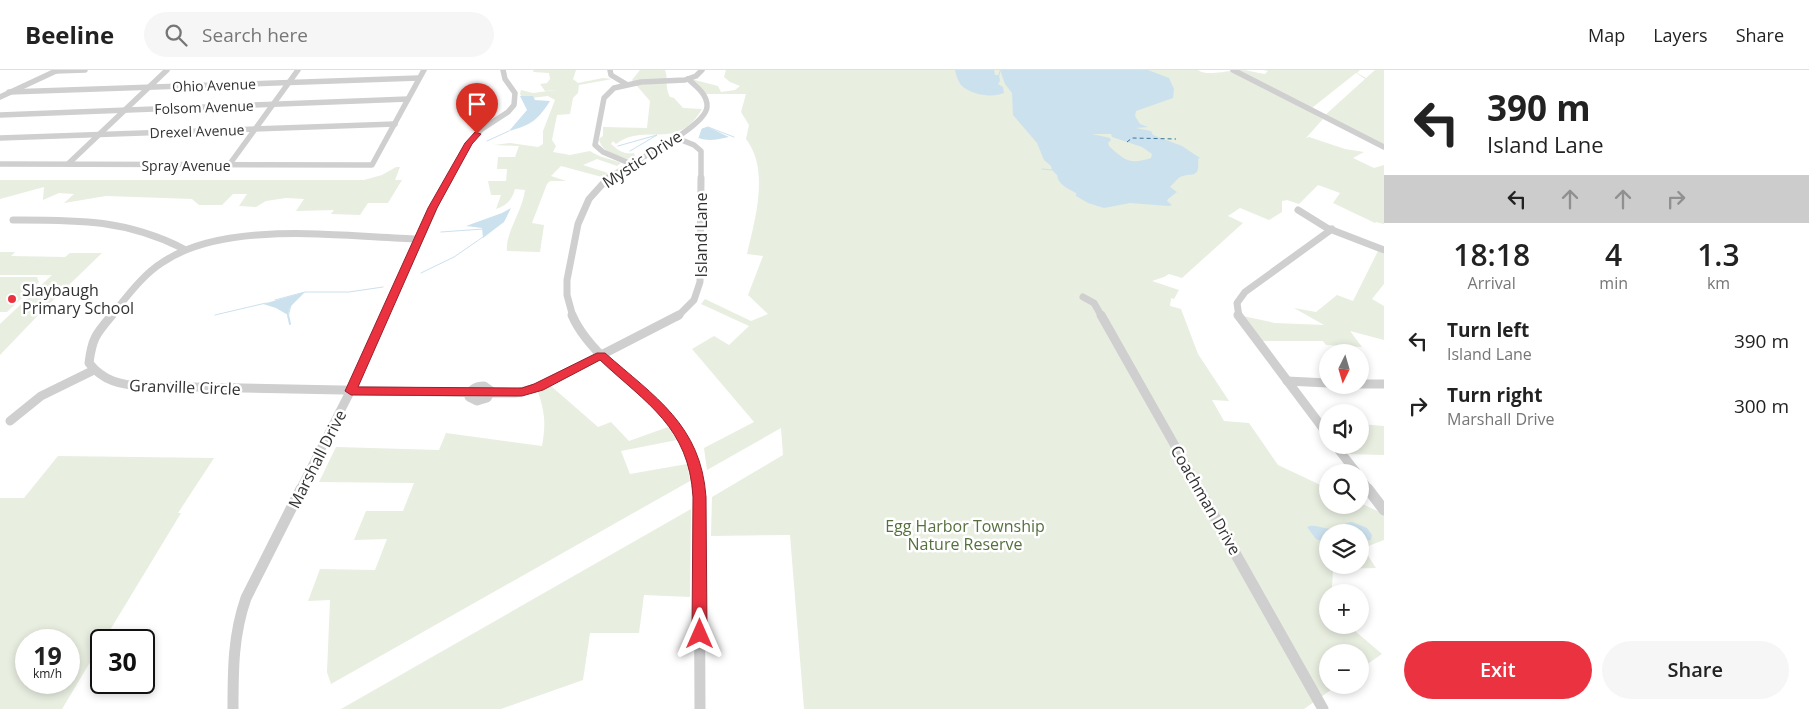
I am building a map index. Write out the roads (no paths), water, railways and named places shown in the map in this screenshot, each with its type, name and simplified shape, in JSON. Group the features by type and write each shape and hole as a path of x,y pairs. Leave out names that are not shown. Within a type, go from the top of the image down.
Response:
{"street":[{"path":"0,97 57,70 85,70"},
{"path":"68,164 167,70"},
{"path":"229,164 298,70"},
{"path":"372,165 424,70"},
{"name":"Marshall Drive","path":"233,709 232,652 241,611 351,391 433,208 469,143 477,134 505,114 514,105 515,93 504,79 503,70"},
{"path":"610,70 611,75 626,84"},
{"path":"629,163 603,152 595,143 605,97 611,90 626,84 688,79 699,75 702,70"},
{"path":"1232,70 1384,148"},
{"name":"Ohio Avenue","path":"9,92 419,78"},
{"name":"Mystic Drive","path":"688,79 704,95 707,106 700,120 629,163 604,181 587,202 580,219 567,277 567,293 573,317 585,338 676,424 687,442 696,467 700,505 700,709"},
{"name":"Folsom Avenue","path":"0,115 408,100"},
{"name":"Drexel Avenue","path":"0,138 395,124"},
{"name":"Island Lane","path":"351,391 470,392 474,388 481,386 488,387 491,393 516,393 533,389 674,319 687,309 698,293 701,275 701,151 694,144 674,137"},
{"name":"Spray Avenue","path":"0,164 372,165"},
{"path":"1298,210 1305,217 1384,250"},
{"path":"13,220 84,221 124,225 151,232 184,250"},
{"path":"1319,423 1239,317 1236,304 1246,292 1332,229"},
{"path":"10,421 41,396 94,370 89,363 89,349 98,330 158,265 184,250 223,239 264,235 419,239"},
{"name":"Coachman Drive","path":"1083,297 1094,303 1323,709"},
{"name":"Granville Circle","path":"94,370 109,380 135,386 351,391"},
{"path":"1287,381 1319,382"},
{"path":"1369,384 1384,384"},
{"path":"1342,454 1350,464"},
{"path":"1369,490 1384,510"}],"water":[{"path":"955,70 994,70 995,75 999,75 1000,81 998,84 1003,87 1004,93 988,95 970,91 961,85"},
{"path":"1000,70 1148,70 1169,78 1174,89 1173,98 1136,111 1135,116 1140,124 1148,127 1136,128 1151,131 1153,135 1182,146 1200,158 1198,159 1198,170 1194,174 1180,177 1170,187 1177,192 1168,199 1167,201 1172,205 1169,206 1130,203 1104,208 1088,203 1062,184 1051,166 1044,160 1037,143 1013,115 1012,93 1005,84","holes":["1092,134 1111,134 1112,137 1142,147 1152,154 1151,158 1138,161 1123,158 1109,146 1110,138"]},
{"path":"520,96 533,96 535,100 550,101 542,113 533,121 509,131 527,110"},
{"path":"708,127 729,137 710,140 699,138 702,129"},
{"path":"511,208 504,222 483,238 482,228 466,226 502,213"},
{"path":"305,292 290,307 288,315 276,308 263,304"},
{"path":"1307,527 1319,527 1319,540"},
{"path":"1369,531 1372,535 1371,540 1369,540"}],"waterway":[{"path":"999,75 1000,71"},
{"path":"699,138 702,129 708,127 734,137"},
{"path":"487,141 509,131"},
{"path":"618,146 657,135 630,151"},
{"path":"1042,169 1052,170"},
{"path":"441,232 483,229"},
{"path":"421,273 454,257 483,237"},
{"path":"275,300 305,292 349,292 383,287"},
{"path":"288,316 291,305 299,296"},
{"path":"215,315 266,303"},
{"path":"288,316 290,324"}],"place":[{"name":"Slaybaugh Primary School","path":"12,299"}],"park label":[{"name":"Egg Harbor Township Nature Reserve","path":"965,535"}]}
